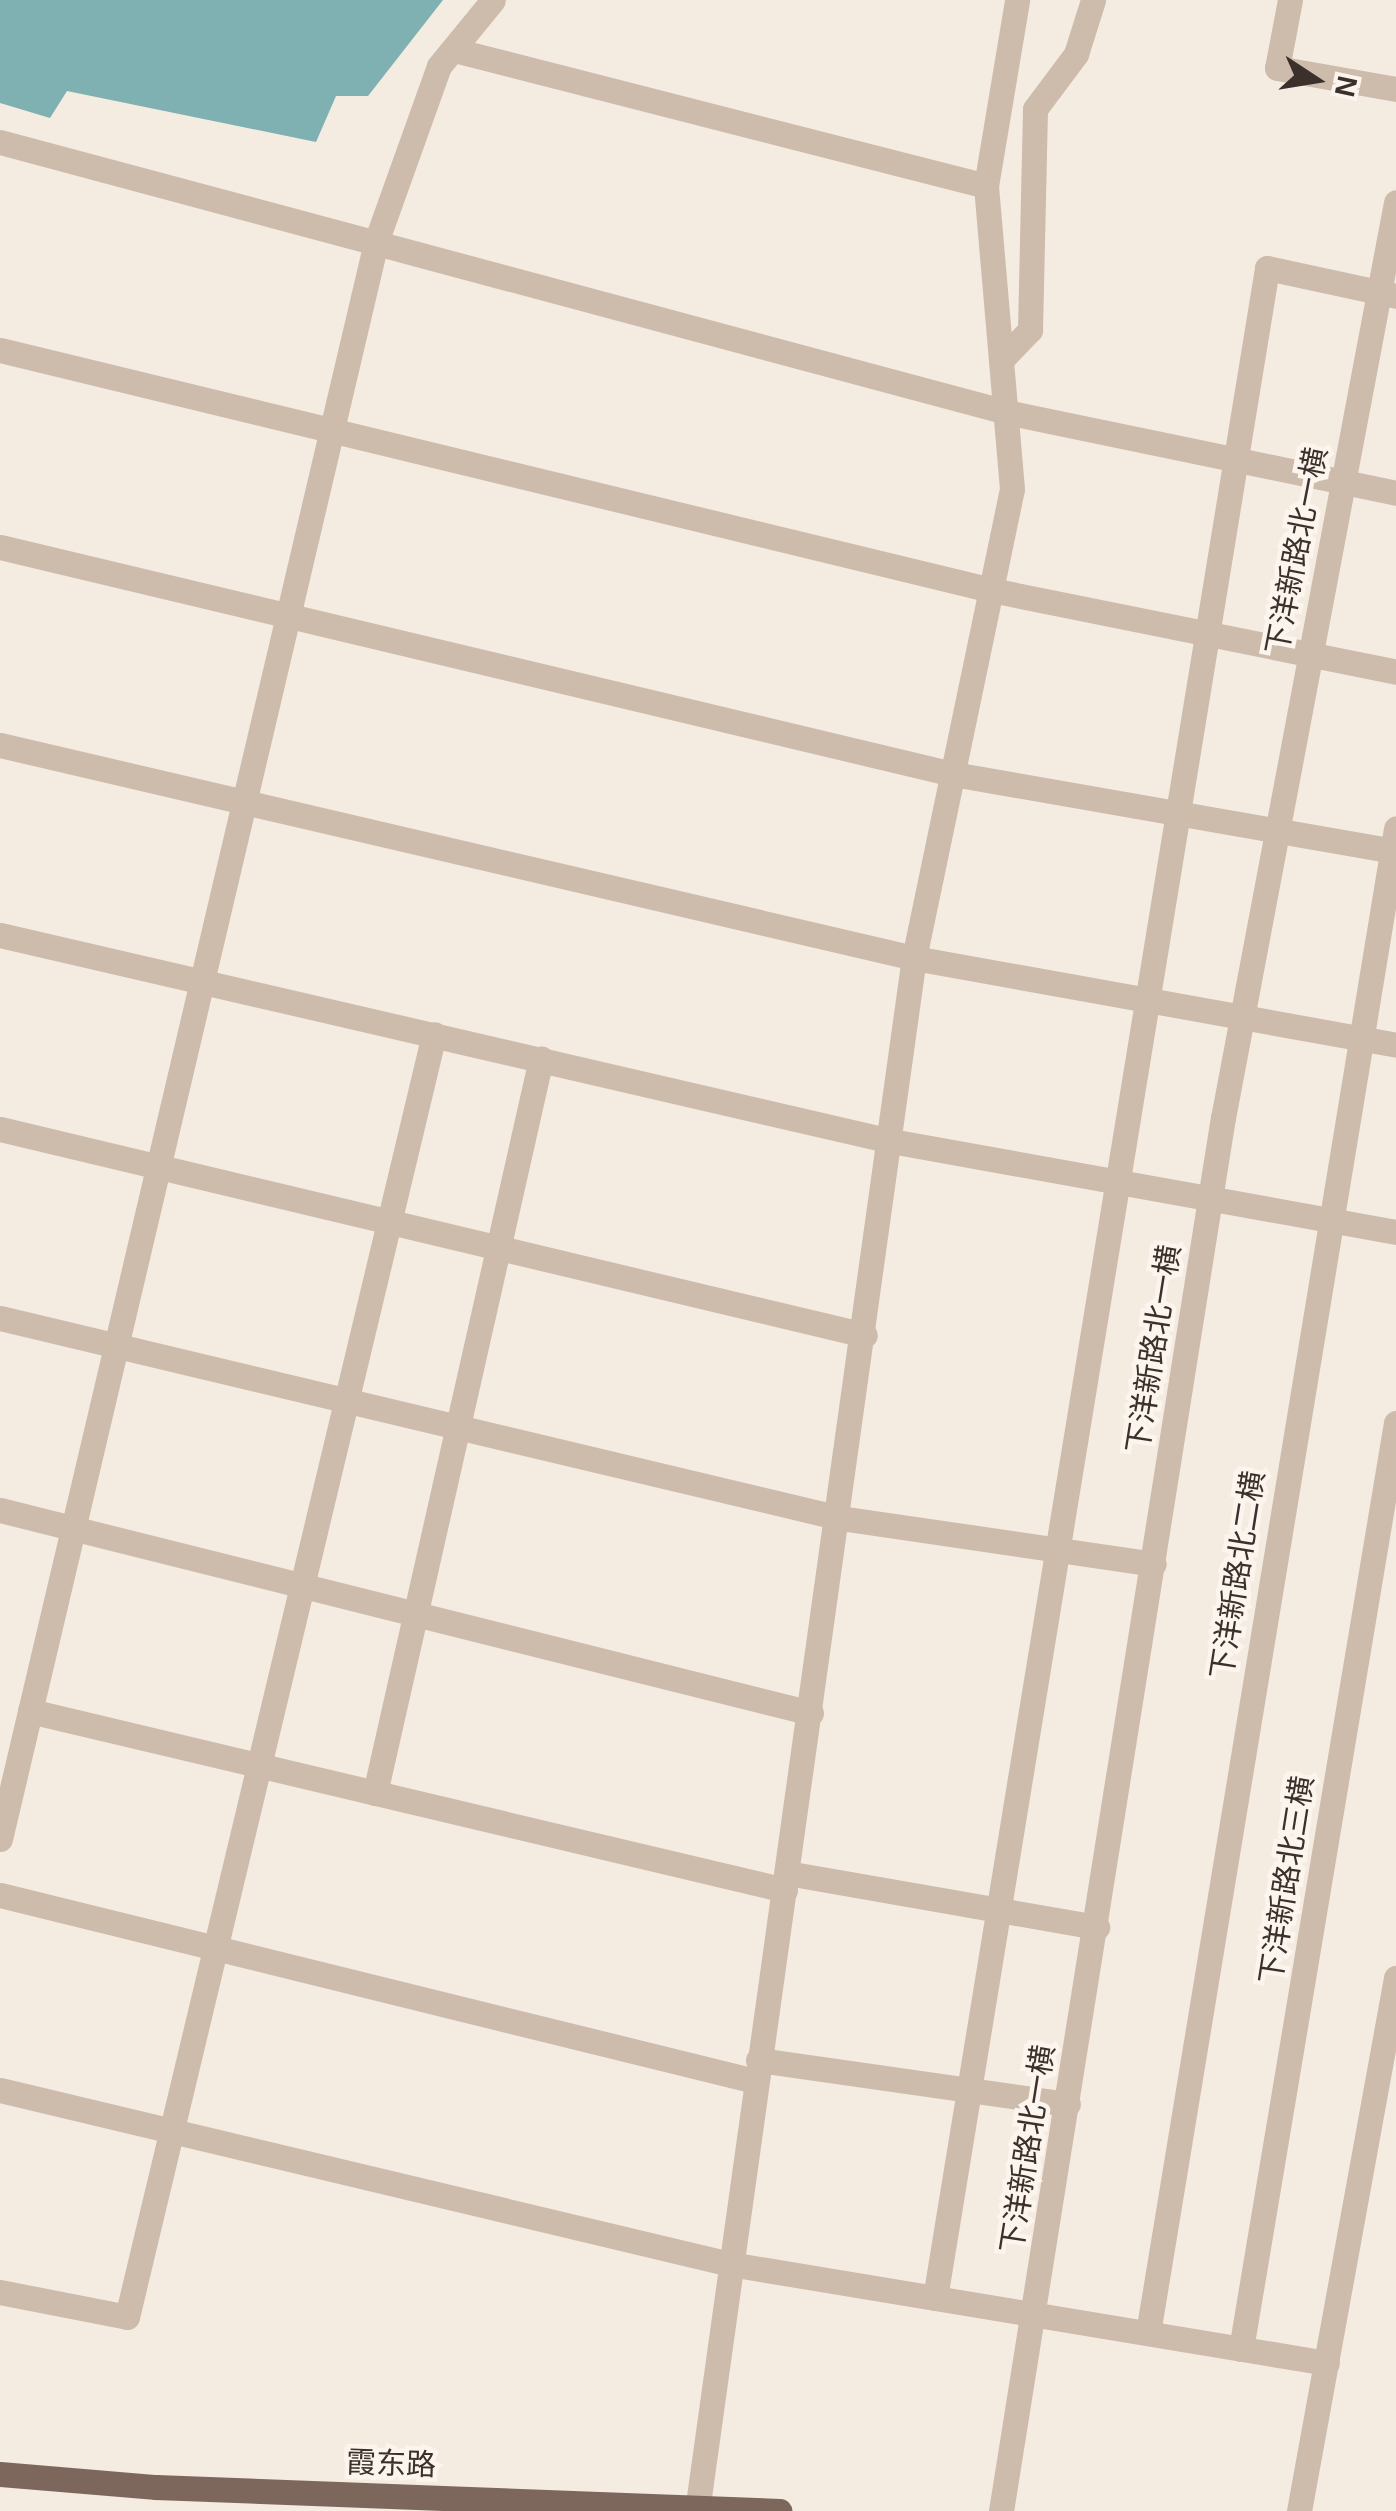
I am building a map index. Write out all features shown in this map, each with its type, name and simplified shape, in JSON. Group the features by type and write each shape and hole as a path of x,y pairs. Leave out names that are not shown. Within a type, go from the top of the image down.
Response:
{"main road":[{"name":"霞东路","path":"0,2474 156,2488 780,2511"}],"street":[{"path":"0,1839 291,619 376,242 438,66 494,0"},
{"path":"698,2509 757,2071 840,1518 914,958 1012,489 986,186 1017,0"},
{"path":"1001,360 1030,330 1036,109 1076,54 1093,0"},
{"path":"1290,0 1277,68 1396,89"},
{"path":"454,50 986,186"},
{"path":"0,142 1006,412 1396,493"},
{"name":"下洋新路北一横","path":"1001,2511 1210,1199 1343,482 1387,294 1396,202"},
{"path":"935,2298 1266,268 1387,294"},
{"path":"0,350 991,590 1396,672"},
{"path":"0,547 952,774 1278,828 1395,843"},
{"path":"0,745 246,807 914,958 1396,1045"},
{"name":"下洋新路北二横","path":"1148,2333 1328,1220 1395,843"},
{"path":"0,936 890,1140 1396,1232"},
{"path":"0,2292 127,2317 434,1034"},
{"path":"375,1793 541,1060"},
{"path":"0,1129 865,1335"},
{"path":"0,1318 840,1518 1154,1564"},
{"name":"下洋新路北三横","path":"1241,2349 1396,1423"},
{"path":"0,1510 812,1713"},
{"path":"30,1711 375,1793 786,1882 1097,1927"},
{"path":"0,1895 757,2071 969,2090 1068,2104"},
{"path":"1300,2511 1396,1978"},
{"path":"0,2090 730,2264 1326,2363"}],"water":[{"path":"0,0 443,0 368,96 336,96 316,142 67,91 50,118 0,103"}]}
